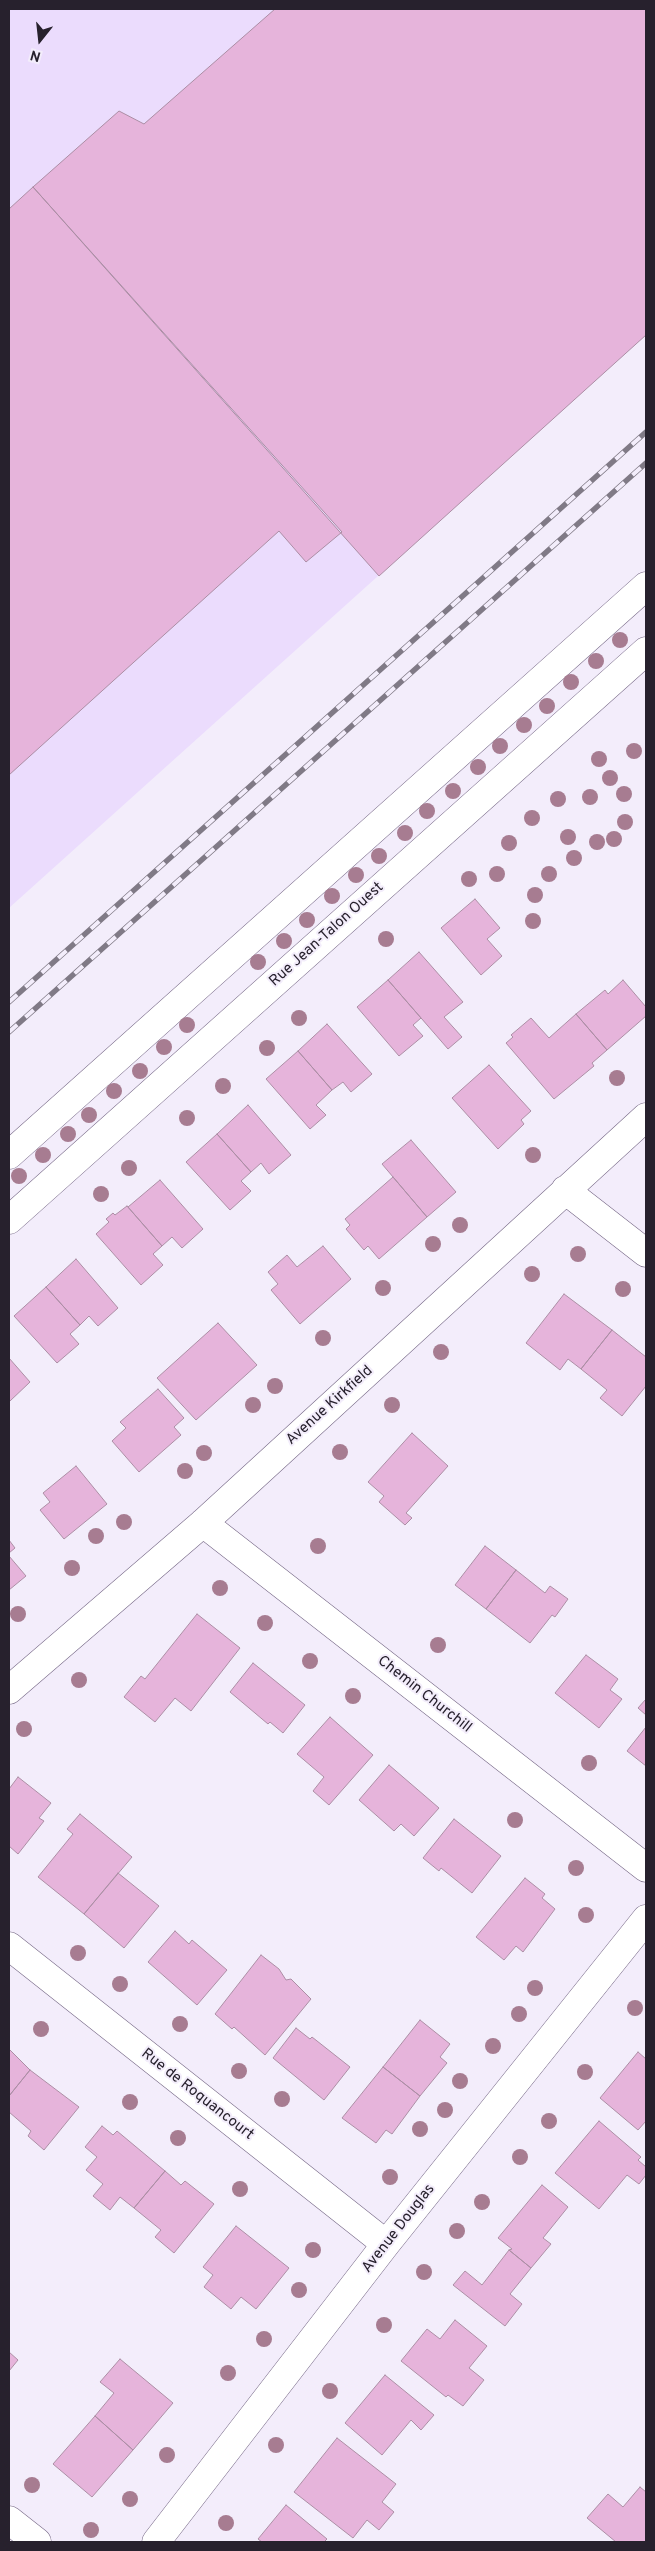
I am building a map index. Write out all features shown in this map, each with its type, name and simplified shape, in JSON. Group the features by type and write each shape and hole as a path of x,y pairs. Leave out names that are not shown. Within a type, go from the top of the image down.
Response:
{"street":[{"path":"9,1155 646,586"},
{"name":"Rue Jean-Talon Ouest","path":"9,1220 646,651"},
{"name":"Avenue Kirkfield","path":"9,1690 203,1522 646,1117"},
{"path":"565,1190 646,1254"},
{"name":"Chemin Churchill","path":"203,1522 646,1868"},
{"name":"Avenue Douglas","path":"156,2542 386,2244 646,1919"},
{"name":"Rue de Roquancourt","path":"9,1946 386,2244"},
{"path":"9,2520 37,2542"}],"shaded area":[{"path":"9,9 646,9 646,335 9,908"}],"building":[{"path":"275,9 646,9 646,335 379,576 33,187 119,111 144,124"},
{"path":"33,187 342,532 306,562 279,531 9,775 9,209"},
{"path":"475,899 500,928 487,939 502,956 481,975 441,928"},
{"path":"419,952 463,1002 444,1017 462,1037 448,1049 388,980"},
{"path":"388,980 421,1018 413,1025 423,1036 399,1056 357,1007"},
{"path":"623,980 646,1007 646,1016 607,1050 576,1014 605,990 608,994"},
{"path":"576,1014 607,1050 592,1063 594,1066 554,1099 506,1043 513,1037 511,1035 531,1018 549,1038"},
{"path":"327,1024 372,1074 351,1092 343,1082 332,1090 298,1051"},
{"path":"298,1051 332,1090 316,1105 326,1115 310,1129 266,1079"},
{"path":"489,1065 531,1111 521,1120 524,1124 498,1149 452,1098"},
{"path":"248,1105 291,1155 269,1174 261,1163 251,1172 217,1134"},
{"path":"217,1134 251,1172 241,1181 251,1191 230,1210 186,1162"},
{"path":"411,1140 456,1192 427,1217 382,1164"},
{"path":"393,1177 427,1217 379,1259 368,1246 364,1250 346,1229 350,1225 345,1219"},
{"path":"160,1180 203,1229 182,1248 172,1237 162,1246 128,1207"},
{"path":"127,1206 162,1246 153,1254 163,1265 141,1285 96,1234 109,1222 106,1219"},
{"path":"323,1246 351,1279 300,1324 271,1290 278,1284 268,1272 287,1255 297,1267"},
{"path":"76,1259 118,1308 98,1326 89,1316 80,1325 46,1287"},
{"path":"46,1287 80,1325 70,1334 79,1344 57,1363 14,1316"},
{"path":"564,1294 612,1330 581,1369 568,1359 560,1370 526,1343"},
{"path":"218,1323 257,1365 196,1420 157,1378"},
{"path":"612,1330 646,1357 646,1386 622,1416 600,1398 607,1390 581,1369"},
{"path":"9,1358 30,1382 10,1401 9,1400"},
{"path":"158,1389 184,1418 174,1427 181,1435 139,1472 112,1441 126,1428 120,1422"},
{"path":"412,1433 448,1466 406,1513 412,1518 405,1525 379,1502 384,1496 368,1482"},
{"path":"76,1466 107,1504 64,1539 40,1510 50,1502 43,1493"},
{"path":"9,1540 15,1548 9,1553"},
{"path":"485,1546 516,1570 486,1609 455,1585"},
{"path":"9,1556 26,1576 9,1590"},
{"path":"516,1570 545,1593 550,1586 568,1599 555,1617 552,1615 530,1643 486,1609"},
{"path":"197,1614 240,1648 191,1711 175,1698 155,1722 124,1697 141,1676 145,1679"},
{"path":"586,1655 618,1679 610,1690 622,1699 599,1728 555,1693"},
{"path":"253,1663 305,1705 283,1733 270,1722 268,1724 230,1692"},
{"path":"646,1699 646,1715 638,1708"},
{"path":"330,1717 373,1755 329,1805 313,1791 324,1777 297,1754"},
{"path":"646,1727 646,1766 627,1751"},
{"path":"389,1765 439,1808 414,1836 401,1824 394,1831 359,1800"},
{"path":"18,1777 51,1803 39,1818 44,1821 18,1854 9,1846 9,1789"},
{"path":"80,1814 132,1857 84,1914 38,1877 73,1834 67,1829"},
{"path":"454,1819 501,1856 472,1893 441,1868 439,1871 423,1858"},
{"path":"118,1873 159,1906 124,1948 84,1914"},
{"path":"525,1878 545,1894 542,1898 555,1909 523,1952 516,1946 504,1960 476,1937"},
{"path":"175,1931 189,1944 192,1940 227,1970 197,2005 148,1962"},
{"path":"261,1955 279,1969 286,1980 291,1979 311,1999 265,2055 234,2027 232,2029 215,2014"},
{"path":"420,2020 450,2044 440,2057 447,2063 420,2096 383,2067"},
{"path":"296,2028 310,2039 312,2037 350,2067 324,2100 273,2058"},
{"path":"9,2049 30,2070 9,2096"},
{"path":"638,2052 646,2059 646,2121 638,2130 600,2098"},
{"path":"383,2067 420,2096 392,2134 386,2130 376,2143 342,2118"},
{"path":"30,2070 79,2107 44,2150 28,2136 31,2131 9,2112 9,2096"},
{"path":"599,2121 641,2157 638,2160 646,2167 646,2175 639,2184 627,2175 599,2209 555,2173"},
{"path":"102,2126 113,2135 117,2131 165,2171 134,2208 120,2197 110,2210 93,2196 103,2184 86,2170 97,2157 85,2147"},
{"path":"165,2171 181,2185 185,2181 214,2204 174,2253 155,2237 161,2230 134,2208"},
{"path":"542,2185 568,2207 543,2238 551,2244 531,2268 498,2238"},
{"path":"236,2226 289,2268 256,2309 241,2297 231,2309 204,2287 213,2275 203,2267"},
{"path":"509,2250 531,2268 510,2294 522,2304 505,2326 453,2285 465,2271 482,2285"},
{"path":"455,2320 487,2346 469,2368 484,2380 463,2406 448,2395 446,2397 401,2361 427,2329 440,2339"},
{"path":"9,2352 18,2360 9,2371"},
{"path":"120,2359 173,2403 133,2450 95,2416 114,2393 100,2382"},
{"path":"385,2375 434,2415 421,2430 411,2420 382,2455 345,2423"},
{"path":"95,2416 133,2450 92,2497 53,2464"},
{"path":"337,2438 396,2484 382,2502 394,2512 379,2530 367,2520 353,2538 294,2492"},
{"path":"640,2487 646,2492 646,2542 616,2542 587,2518 608,2494 623,2507"},
{"path":"286,2505 327,2539 324,2542 262,2542 258,2539"}],"railway":[{"path":"9,1002 646,432"},
{"path":"9,1032 646,463"}]}
